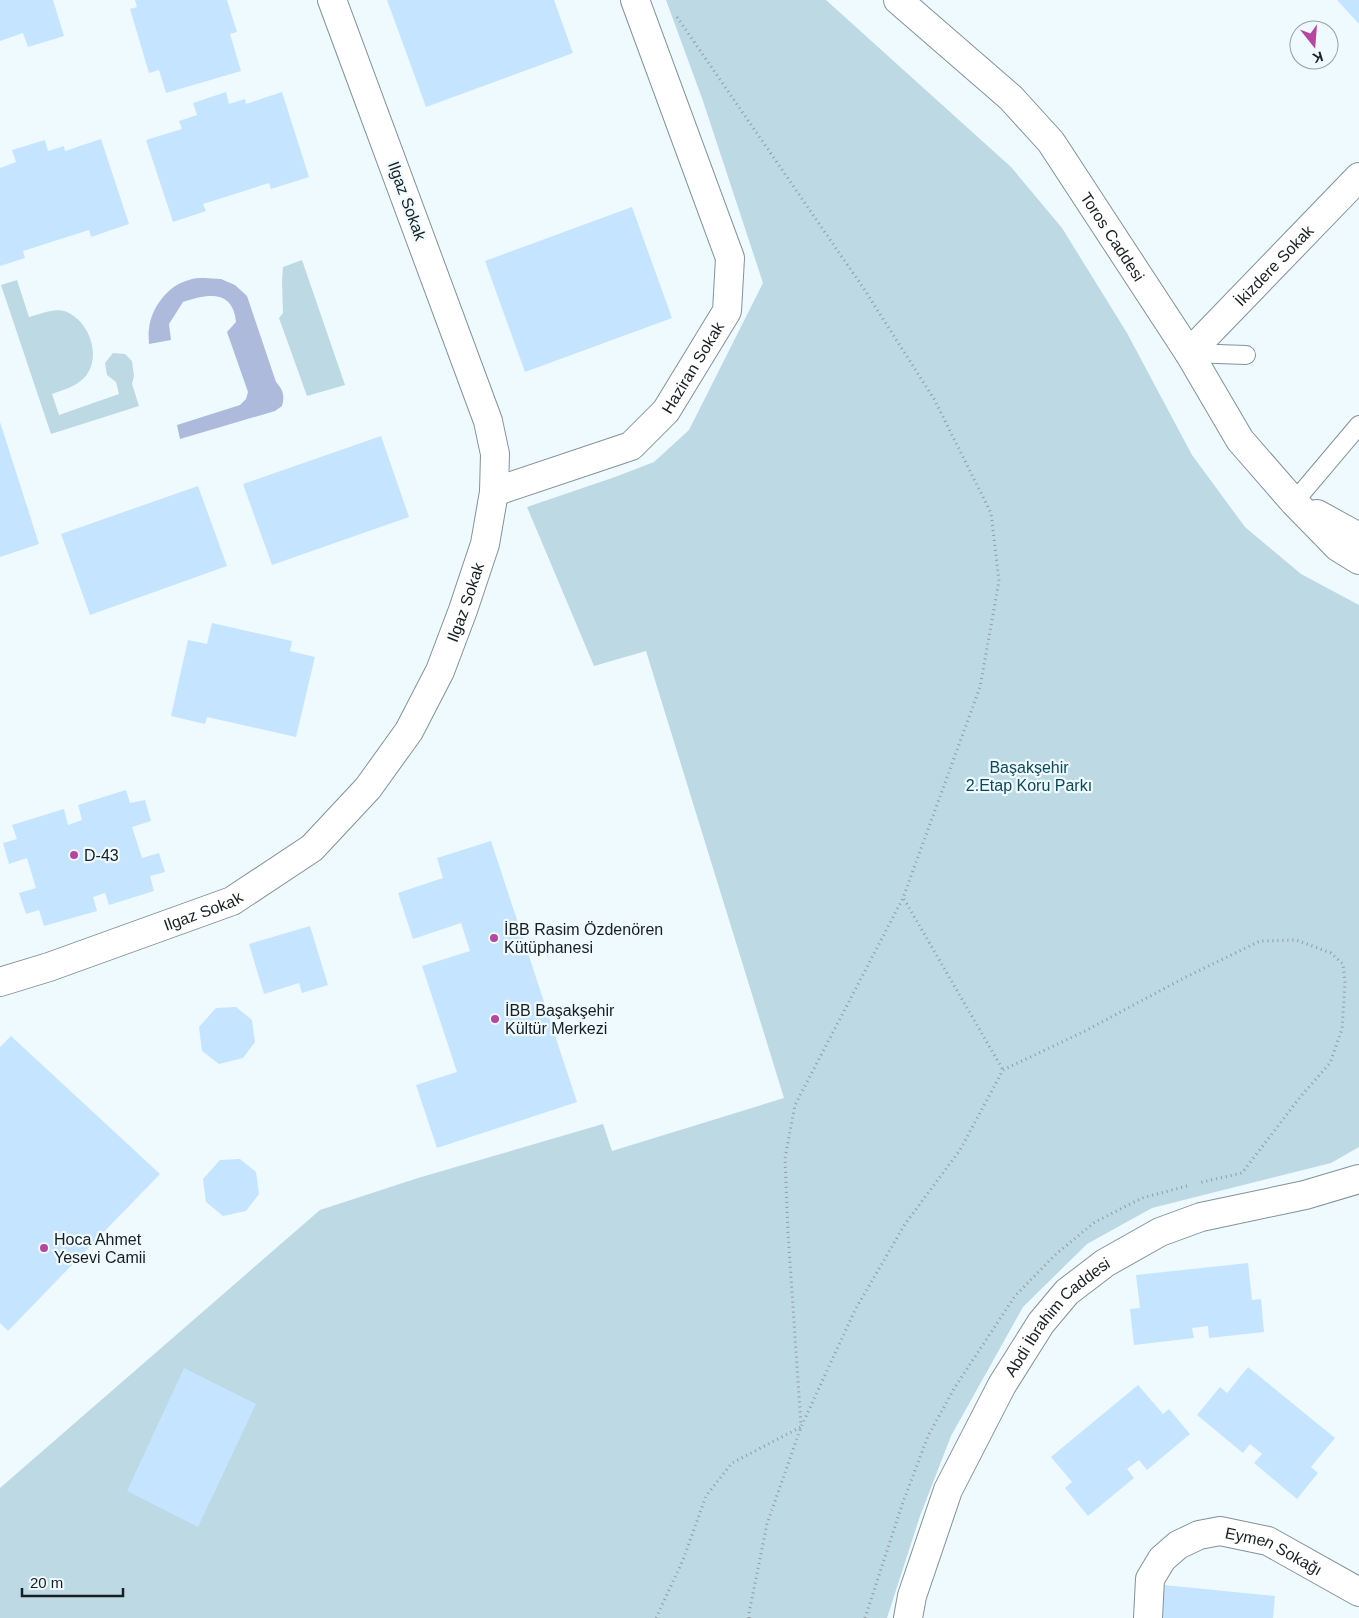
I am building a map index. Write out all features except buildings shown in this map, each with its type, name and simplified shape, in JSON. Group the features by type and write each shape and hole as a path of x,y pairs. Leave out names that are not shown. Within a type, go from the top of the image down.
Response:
{"street":[{"name":"Ilgaz Sokak","path":"0,982 232,901 312,848 368,788 409,731 440,671 464,610 485,544 494,492 494,454 488,421 332,0"},
{"name":"Haziran Sokak","path":"494,492 631,446 666,411 727,311 730,258 635,0"},
{"name":"Toros Caddesi","path":"898,0 1011,98 1051,142 1189,354 1240,440 1294,502 1338,547 1359,560"},
{"name":"İkizdere Sokak","path":"1189,354 1359,177"},
{"name":"Toros Caddesi","path":"1294,502 1359,537"},
{"name":"Abdi İbrahim Caddesi","path":"908,1618 912,1596 948,1490 1002,1385 1041,1323 1067,1292 1105,1263 1160,1232 1202,1217 1304,1195 1359,1179"},
{"name":"Eymen Sokağı","path":"1148,1618 1150,1579 1162,1559 1178,1545 1199,1535 1220,1531 1268,1541 1359,1592"}],"lane":[{"path":"1189,354 1246,355"},
{"path":"1294,502 1359,425"}],"path":[{"path":"672,10 864,289 934,399 991,513 999,581 980,687 903,898 795,1104 785,1158 801,1427"},
{"path":"903,898 1003,1070"},
{"path":"749,1618 767,1524 801,1427 855,1310 906,1224 960,1150 1003,1070 1085,1031 1184,978 1260,941 1296,940 1331,952 1343,964 1345,983 1342,1029 1330,1063 1301,1096 1242,1173"},
{"path":"656,1618 683,1560 706,1496 732,1463 801,1427"}],"green space":[{"name":"Başakşehir 2.Etap Koru Parkı","path":"666,0 826,0 1011,167 1062,228 1127,333 1192,455 1245,527 1301,574 1359,605 1359,1147 1331,1163 1152,1208 1087,1244 1023,1307 951,1436 920,1516 887,1618 0,1618 0,1488 320,1210 418,1178 603,1124 612,1151 784,1098 646,651 594,666 527,507 654,462 689,430 763,283 703,101"},
{"path":"302,260 345,385 307,396 279,318 283,313 283,267"},
{"path":"17,280 29,317 58,310 67,312 82,324 91,342 92,361 84,378 65,390 52,394 59,415 119,394 116,382 107,375 105,363 113,353 125,354 132,361 134,376 132,384 139,406 51,434 1,285"}],"shaded area":[{"path":"204,278 221,279 235,285 247,296 276,382 283,393 283,402 282,406 275,411 180,439 177,425 240,405 246,399 248,392 227,332 236,322 234,311 224,299 210,296 183,302 169,324 171,340 149,344 150,321 162,298 181,283"}],"place":[{"name":"D-43","path":"74,855"},
{"name":"İBB Rasim Özdenören Kütüphanesi","path":"494,938"},
{"name":"İBB Başakşehir Kültür Merkezi","path":"495,1019"},
{"name":"Hoca Ahmet Yesevi Camii","path":"44,1248"}]}
